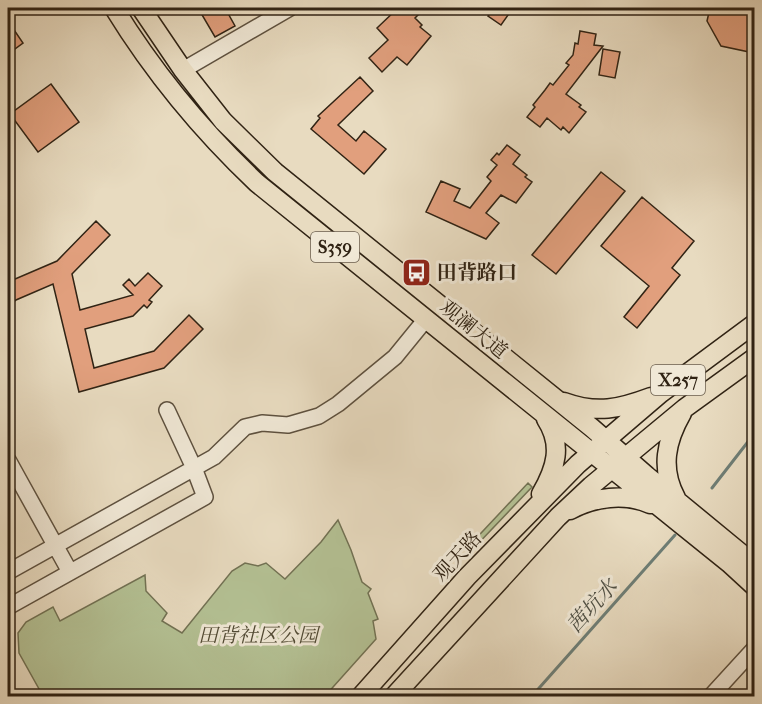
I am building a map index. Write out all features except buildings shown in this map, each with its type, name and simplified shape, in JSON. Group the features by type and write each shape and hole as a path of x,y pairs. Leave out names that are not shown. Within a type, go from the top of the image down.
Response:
{"main road":[{"name":"观澜大道","path":"114,8 156,71 223,151 257,183 729,562 754,586"},
{"name":"观澜大道","path":"141,8 183,70 223,121 275,172 555,398 754,564"},
{"name":"X257","path":"591,452 661,393 754,324"},
{"name":"X257","path":"611,469 685,408 754,358"},
{"path":"555,398 578,407 614,409 661,393"},
{"path":"678,502 671,488 665,465 669,442 685,408"},
{"path":"527,515 545,488 557,452 553,432 539,410"},
{"name":"观天路","path":"361,696 467,577 591,452"},
{"path":"394,696 558,517 611,469"},
{"path":"558,517 577,506 614,498 634,498 660,508"},
{"path":"467,577 487,595"}],"street":[{"path":"183,70 290,8"},
{"path":"8,572 214,457 245,427 262,423 288,425 319,416 338,404 395,357 426,319"},
{"path":"8,607 205,497 167,410"},
{"path":"8,460 70,572"},
{"path":"711,696 754,649"}],"green space":[{"path":"528,483 532,487 472,550 468,547"},
{"name":"田背社区公园","path":"338,520 362,582 371,589 368,593 378,619 373,621 376,639 325,696 43,696 19,653 18,633 26,622 53,607 60,621 145,575 146,591 167,613 162,621 182,633 232,571 245,563 258,566 266,563 285,579 321,542"}],"waterway":[{"name":"茜坑水","path":"712,488 754,434"},
{"name":"茜坑水","path":"532,696 675,535"}],"place":[{"name":"田背路口","path":"416,272"}]}
